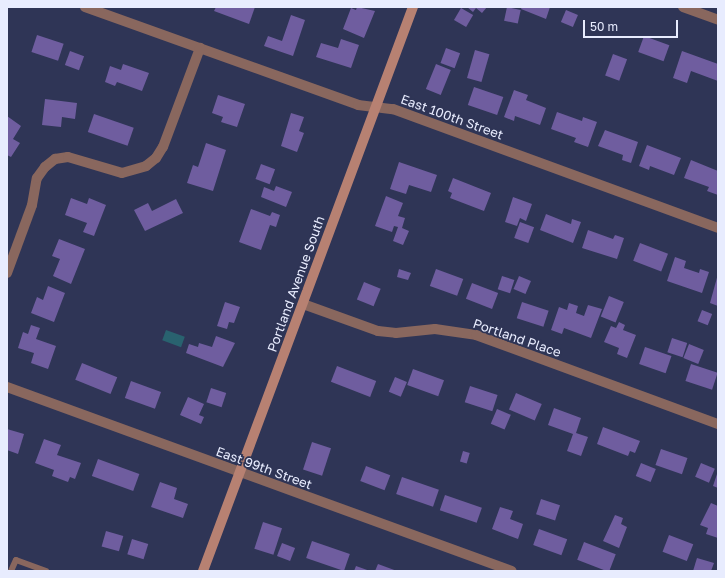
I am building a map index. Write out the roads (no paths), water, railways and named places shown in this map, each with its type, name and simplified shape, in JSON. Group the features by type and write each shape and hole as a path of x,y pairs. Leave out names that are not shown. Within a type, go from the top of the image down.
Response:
{"street":[{"name":"East 100th Street","path":"85,7 358,105 393,109 718,228"},
{"name":"Portland Avenue South","path":"204,571 413,7"},
{"path":"683,7 718,20"},
{"path":"7,273 32,205 37,178 45,167 55,159 68,157 122,173 146,166 156,158 163,147 200,48"},
{"name":"Portland Place","path":"302,304 378,332 396,333 435,329 476,335 718,424"},
{"name":"East 99th Street","path":"7,387 512,571"}],"lane":[{"path":"11,571 16,560 46,571"}]}
